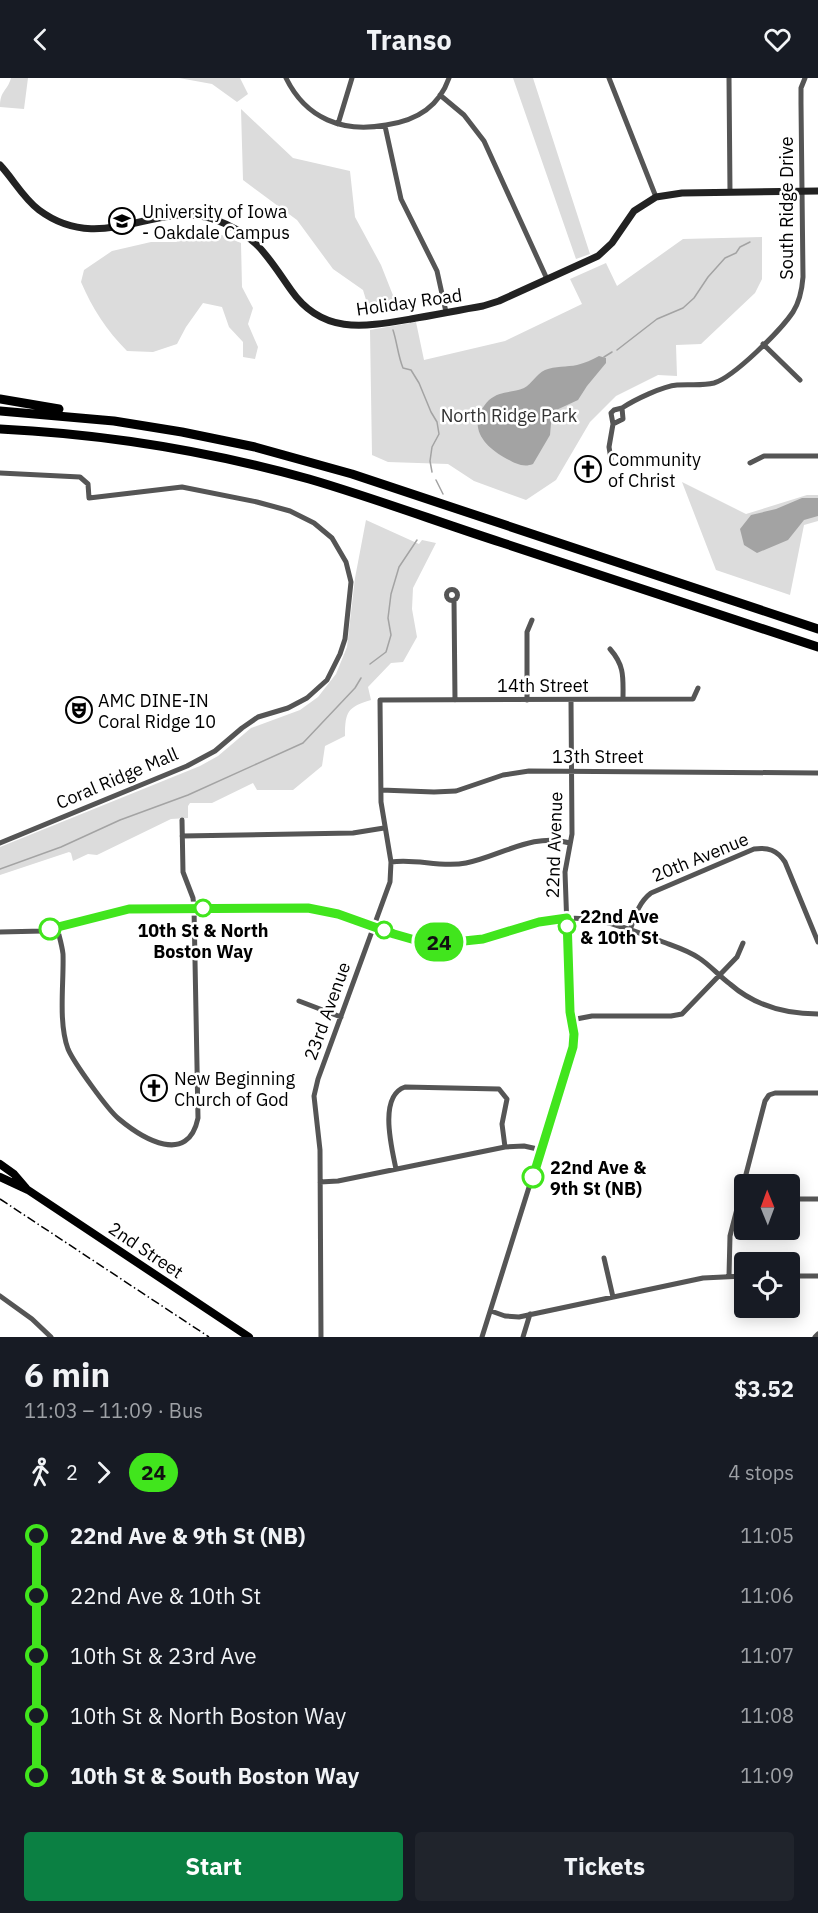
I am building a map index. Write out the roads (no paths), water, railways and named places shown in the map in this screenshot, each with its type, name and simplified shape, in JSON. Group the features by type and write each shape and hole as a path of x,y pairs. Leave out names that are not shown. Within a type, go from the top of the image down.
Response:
{"highway":[{"path":"0,399 255,447 302,459 818,629"},
{"path":"0,411 71,416 141,425"},
{"path":"0,431 70,434 114,439 196,452 310,480 818,647"}],"main road":[{"name":"2nd Street","path":"0,1164 14,1174 26,1188"},
{"name":"2nd Street","path":"0,1177 26,1188 249,1337"}],"street":[{"path":"286,78 296,95 310,109 327,120 360,128 402,123 422,114 440,95 449,78"},
{"path":"338,124 352,78"},
{"path":"609,78 656,197"},
{"path":"729,78 730,192"},
{"name":"South Ridge Drive","path":"622,408 673,385 705,384 724,379 734,372 792,314 801,294 803,277 801,88 805,78"},
{"path":"440,95 464,115 484,141 547,279"},
{"path":"385,126 401,199 437,271 446,312"},
{"name":"Holiday Road","path":"0,165 24,197 38,209 73,226 102,229 188,215 208,218 229,226 259,245 302,303 329,321 362,327 489,304 547,279 598,256 612,243 634,211 656,197 684,193 818,191"},
{"path":"763,344 800,380"},
{"path":"612,459 609,447 613,424 611,413 622,408 622,419 613,424"},
{"path":"750,463 764,456 818,456"},
{"name":"Coral Ridge Mall","path":"0,473 80,477 88,484 89,498 182,487 243,498 290,511 314,523 332,538 346,562 351,582 343,648 327,680 314,693 288,708 258,717 215,751 187,766 0,843"},
{"path":"454,600 455,700"},
{"path":"526,700 527,632 531,620"},
{"path":"610,649 618,658 622,668 623,699"},
{"name":"14th Street","path":"380,700 693,699 698,688"},
{"name":"23rd Avenue","path":"321,1337 320,1182 314,1096 318,1078 390,882 391,862 384,828 381,790 380,700"},
{"name":"22nd Avenue","path":"482,1337 573,1047 565,872 572,829 571,700"},
{"name":"13th Street","path":"381,790 445,792 468,788 515,773 571,771 818,773"},
{"path":"57,927 63,951 65,1034 71,1056 119,1119 153,1142 172,1145 184,1140 197,1124 198,1118 194,908 193,898 183,872 182,820"},
{"path":"182,836 353,833 384,828"},
{"path":"391,862 454,865 538,841 554,840 570,843"},
{"name":"20th Avenue","path":"630,930 638,909 651,893 754,849 763,848 776,852 784,862 818,942"},
{"path":"0,932 34,932 120,910 194,908 308,908 338,914 415,940 457,942 483,939 539,922 567,918 600,921 693,954 746,996 760,1003 793,1013 818,1014"},
{"path":"571,1020 592,1016 676,1016 687,1010 737,957 743,943"},
{"path":"299,1001 340,1017"},
{"path":"396,1169 388,1118 394,1095 400,1088 499,1089 507,1099 502,1124 505,1147"},
{"path":"748,1174 767,1097 776,1093 818,1093"},
{"path":"320,1182 338,1181 505,1147 524,1146 542,1150"},
{"path":"800,1199 818,1199"},
{"path":"729,1276 730,1236 734,1224"},
{"path":"604,1258 613,1297"},
{"path":"491,1311 512,1317 703,1278 734,1276"},
{"path":"800,1276 818,1276"},
{"path":"0,1296 32,1319 51,1337"},
{"path":"523,1337 530,1314"}],"waterway":[{"path":"617,350 657,319 683,308 694,298 725,258 750,242"},
{"path":"393,330 403,368 411,370 437,422 439,434 432,447 430,461 432,472"},
{"path":"604,357 612,352"},
{"path":"436,480 443,494"},
{"path":"370,664 386,652 391,635 388,618 391,594 399,567 417,540"},
{"path":"0,869 61,847 120,820 188,795 303,743 355,688 361,678"}],"railway":[{"path":"0,1199 209,1337"}],"place":[{"name":"University of Iowa - Oakdale Campus","path":"122,221"},
{"name":"Community of Christ","path":"588,469"},
{"name":"AMC DINE-IN Coral Ridge 10","path":"79,710"},
{"name":"10th St & North Boston Way","path":"203,908"},
{"name":"22nd Ave & 10th St","path":"567,926"},
{"name":"New Beginning Church of God","path":"154,1088"},
{"name":"22nd Ave & 9th St (NB)","path":"533,1177"}],"park label":[{"name":"North Ridge Park","path":"509,415"}]}
